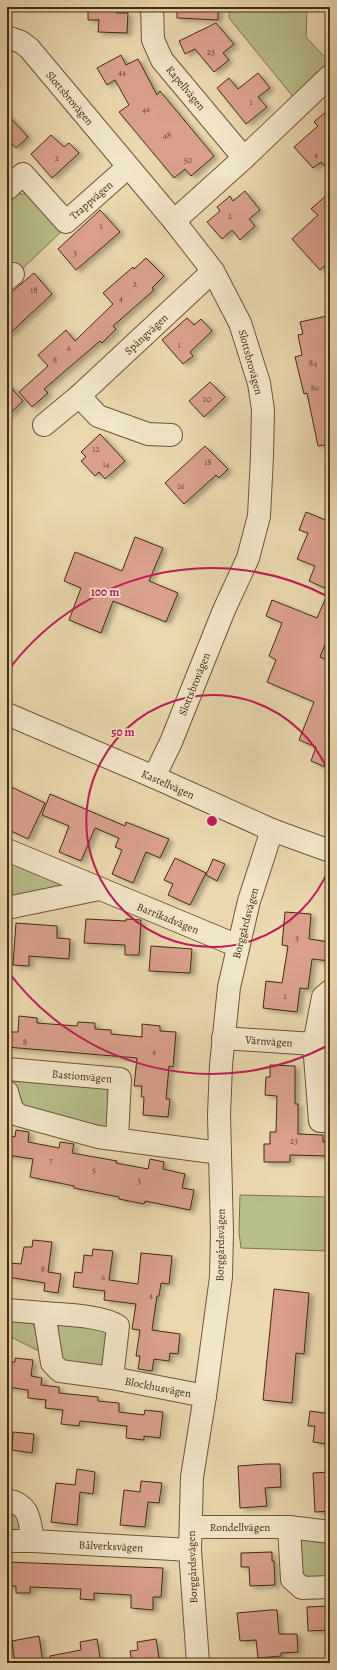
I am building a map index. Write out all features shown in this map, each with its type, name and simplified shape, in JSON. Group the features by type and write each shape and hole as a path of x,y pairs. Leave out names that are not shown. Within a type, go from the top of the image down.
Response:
{"street":[{"name":"Kapellvägen","path":"152,7 153,40 162,60 244,158"},
{"name":"Slottsbrovägen","path":"7,38 21,42 29,48 174,221 213,271 240,323 259,383 263,410 259,516 248,558 224,610 171,742 154,777"},
{"path":"174,221 244,158 330,76"},
{"name":"Trappvägen","path":"7,189 23,174 66,222 128,167"},
{"name":"Spångvägen","path":"44,425 78,396 213,271"},
{"path":"78,396 98,416 148,434 171,435"},
{"name":"Kastellvägen","path":"7,714 154,777 272,830 330,851"},
{"name":"Borggårdsvägen","path":"198,1663 190,1550 192,1478 205,1396 220,1277 222,1232 220,1153 221,1065 229,987 249,901 272,830"},
{"name":"Barrikadvägen","path":"7,850 238,946"},
{"path":"7,908 99,889"},
{"path":"330,991 323,997 314,1044 320,1121 330,1121"},
{"name":"Värnvägen","path":"224,1038 314,1044"},
{"name":"Bastionvägen","path":"7,1069 120,1079 117,1139"},
{"path":"7,1092 12,1109 18,1115 98,1136 220,1153"},
{"name":"Blockhusvägen","path":"7,1310 44,1312 101,1320 111,1322 118,1326 112,1378"},
{"name":"Blockhusvägen","path":"44,1312 52,1363 60,1371 112,1378 205,1396"},
{"path":"7,1500 23,1507 28,1514 33,1541"},
{"name":"Rondellvägen","path":"191,1527 289,1527 330,1532"},
{"path":"289,1527 292,1579 302,1588 330,1587"},
{"name":"Bålverksvägen","path":"7,1541 33,1541 190,1550"}],"green space":[{"path":"229,7 307,7 306,37 330,63 294,98 229,18"},
{"path":"12,194 32,194 63,230 20,271 7,268 7,198"},
{"path":"7,860 63,883 66,887 7,900"},
{"path":"14,1081 109,1084 107,1128 22,1109 13,1088"},
{"path":"240,1195 330,1197 330,1251 241,1248 239,1232"},
{"path":"7,1317 32,1321 45,1354 7,1335"},
{"path":"60,1325 105,1329 110,1335 103,1369 63,1363 56,1331"},
{"path":"7,1507 18,1510 22,1529 7,1534"},
{"path":"301,1538 330,1539 330,1580 303,1579 297,1543"}],"building":[{"path":"88,7 117,7 116,13 128,13 127,33 98,32 99,20 88,20"},
{"path":"177,7 218,7 218,20 177,18"},
{"path":"216,23 234,44 223,53 229,60 214,72 195,49 185,54 179,41"},
{"path":"121,55 126,65 138,59 157,95 160,91 214,156 191,176 185,169 174,178 119,112 129,105 115,80 107,85 97,68"},
{"path":"258,73 270,88 258,97 267,107 246,124 217,88 229,78 238,89"},
{"path":"330,108 330,172 321,162 313,168 294,147 318,126 314,122"},
{"path":"7,114 28,137 16,148 7,139"},
{"path":"51,135 64,147 69,143 79,153 52,178 31,154"},
{"path":"245,191 260,210 249,219 255,226 240,240 232,230 222,239 207,222 220,211 217,207 230,196 233,201"},
{"path":"330,192 330,261 320,270 292,239 318,215 311,209"},
{"path":"100,210 120,232 76,270 58,249"},
{"path":"146,258 164,276 152,288 154,290 113,326 116,329 102,343 100,341 44,389 48,393 32,407 19,392 48,366 38,355 66,330 75,341 113,304 103,293 133,267 134,269"},
{"path":"34,273 52,294 7,336 7,296"},
{"path":"327,316 328,324 330,324 330,444 318,446 307,393 304,394 295,357 302,355 298,335 303,334 300,322"},
{"path":"187,318 194,325 201,319 212,331 190,352 193,356 183,364 162,340"},
{"path":"210,382 225,397 204,417 189,401"},
{"path":"7,383 23,401 7,416"},
{"path":"100,434 125,461 105,479 99,472 95,476 81,461 86,457 81,452"},
{"path":"205,446 228,469 219,478 216,475 184,504 165,483"},
{"path":"306,512 330,522 330,581 327,589 309,581 315,566 297,559 308,533 299,530"},
{"path":"135,537 163,548 149,581 178,593 166,622 113,601 101,633 69,620 81,588 64,581 75,552 122,571"},
{"path":"330,588 330,632 320,657 330,661 330,769 311,761 316,747 299,740 314,702 267,682 276,660 269,656 282,623 266,616 272,600 317,618"},
{"path":"7,785 45,803 28,839 7,829"},
{"path":"50,794 125,826 126,822 169,839 160,858 146,852 133,883 112,874 122,850 115,847 119,838 95,828 81,861 59,852 69,826 42,815"},
{"path":"175,858 206,873 190,905 168,895 173,884 164,880"},
{"path":"213,859 225,864 217,881 206,875"},
{"path":"285,912 311,914 309,939 330,942 330,961 312,959 308,989 300,988 297,1012 263,1008 266,981 282,983 288,946 282,945"},
{"path":"86,919 126,921 126,919 141,920 139,955 125,955 125,945 84,943"},
{"path":"16,923 57,926 57,938 70,939 69,959 29,956 29,966 13,965"},
{"path":"151,946 192,949 190,973 149,971"},
{"path":"19,1016 37,1018 37,1023 77,1026 78,1022 95,1023 95,1029 111,1030 111,1034 142,1037 142,1024 160,1026 160,1031 176,1032 173,1067 169,1066 166,1099 170,1099 168,1117 143,1115 144,1097 141,1097 142,1086 134,1086 137,1058 7,1047 7,1032 18,1032"},
{"path":"270,1065 295,1066 295,1104 298,1104 298,1134 323,1135 323,1142 330,1142 330,1156 290,1155 290,1162 264,1162 264,1144 270,1144 270,1132 276,1132 277,1096 265,1095 266,1077 270,1077"},
{"path":"16,1130 29,1132 28,1142 59,1148 60,1142 74,1144 72,1153 117,1161 116,1163 148,1169 150,1159 164,1162 163,1169 185,1174 182,1188 194,1190 190,1210 145,1201 144,1204 119,1199 119,1197 30,1177 33,1159 7,1155 7,1135 15,1137"},
{"path":"33,1240 52,1242 48,1272 61,1274 58,1293 44,1291 45,1283 8,1277 10,1263 21,1264 24,1247 32,1247"},
{"path":"93,1249 113,1251 109,1280 138,1284 141,1253 172,1256 169,1284 161,1283 159,1296 157,1296 152,1330 180,1334 178,1354 170,1353 169,1361 154,1359 152,1371 138,1369 140,1356 136,1356 140,1330 132,1329 136,1304 104,1300 105,1291 73,1287 75,1272 82,1273 84,1255 92,1256"},
{"path":"274,1289 309,1293 304,1354 296,1353 292,1403 263,1400"},
{"path":"15,1358 33,1360 31,1376 42,1378 41,1385 59,1387 59,1393 98,1397 98,1401 119,1403 119,1412 144,1415 145,1410 163,1412 160,1438 144,1436 144,1440 126,1438 127,1426 80,1421 79,1426 61,1424 63,1410 45,1408 46,1400 28,1398 28,1390 7,1387 7,1362 15,1362"},
{"path":"310,1411 330,1414 330,1441 327,1441 327,1444 313,1442 315,1426 308,1426"},
{"path":"13,1432 34,1434 32,1453 12,1450"},
{"path":"280,1464 281,1487 265,1488 267,1506 240,1508 238,1466"},
{"path":"77,1469 95,1472 93,1494 80,1492 77,1525 51,1522 56,1483 75,1485"},
{"path":"330,1472 330,1511 315,1512 313,1473"},
{"path":"141,1481 162,1483 159,1503 148,1502 145,1527 120,1525 124,1490 140,1492"},
{"path":"272,1552 275,1585 250,1586 249,1567 241,1567 241,1553"},
{"path":"7,1562 163,1568 161,1597 153,1597 153,1610 131,1608 131,1595 94,1593 94,1600 80,1599 81,1589 30,1587 30,1593 16,1593 16,1586 7,1586"},
{"path":"330,1606 330,1630 308,1631 307,1607"},
{"path":"277,1610 279,1634 297,1634 298,1652 281,1653 281,1656 258,1658 256,1640 240,1641 237,1613"},
{"path":"39,1636 43,1663 15,1663 12,1641"},
{"path":"97,1639 101,1663 51,1663 50,1656 81,1650 80,1642"},
{"path":"156,1639 160,1663 132,1663 130,1651 138,1650 137,1642"}]}
